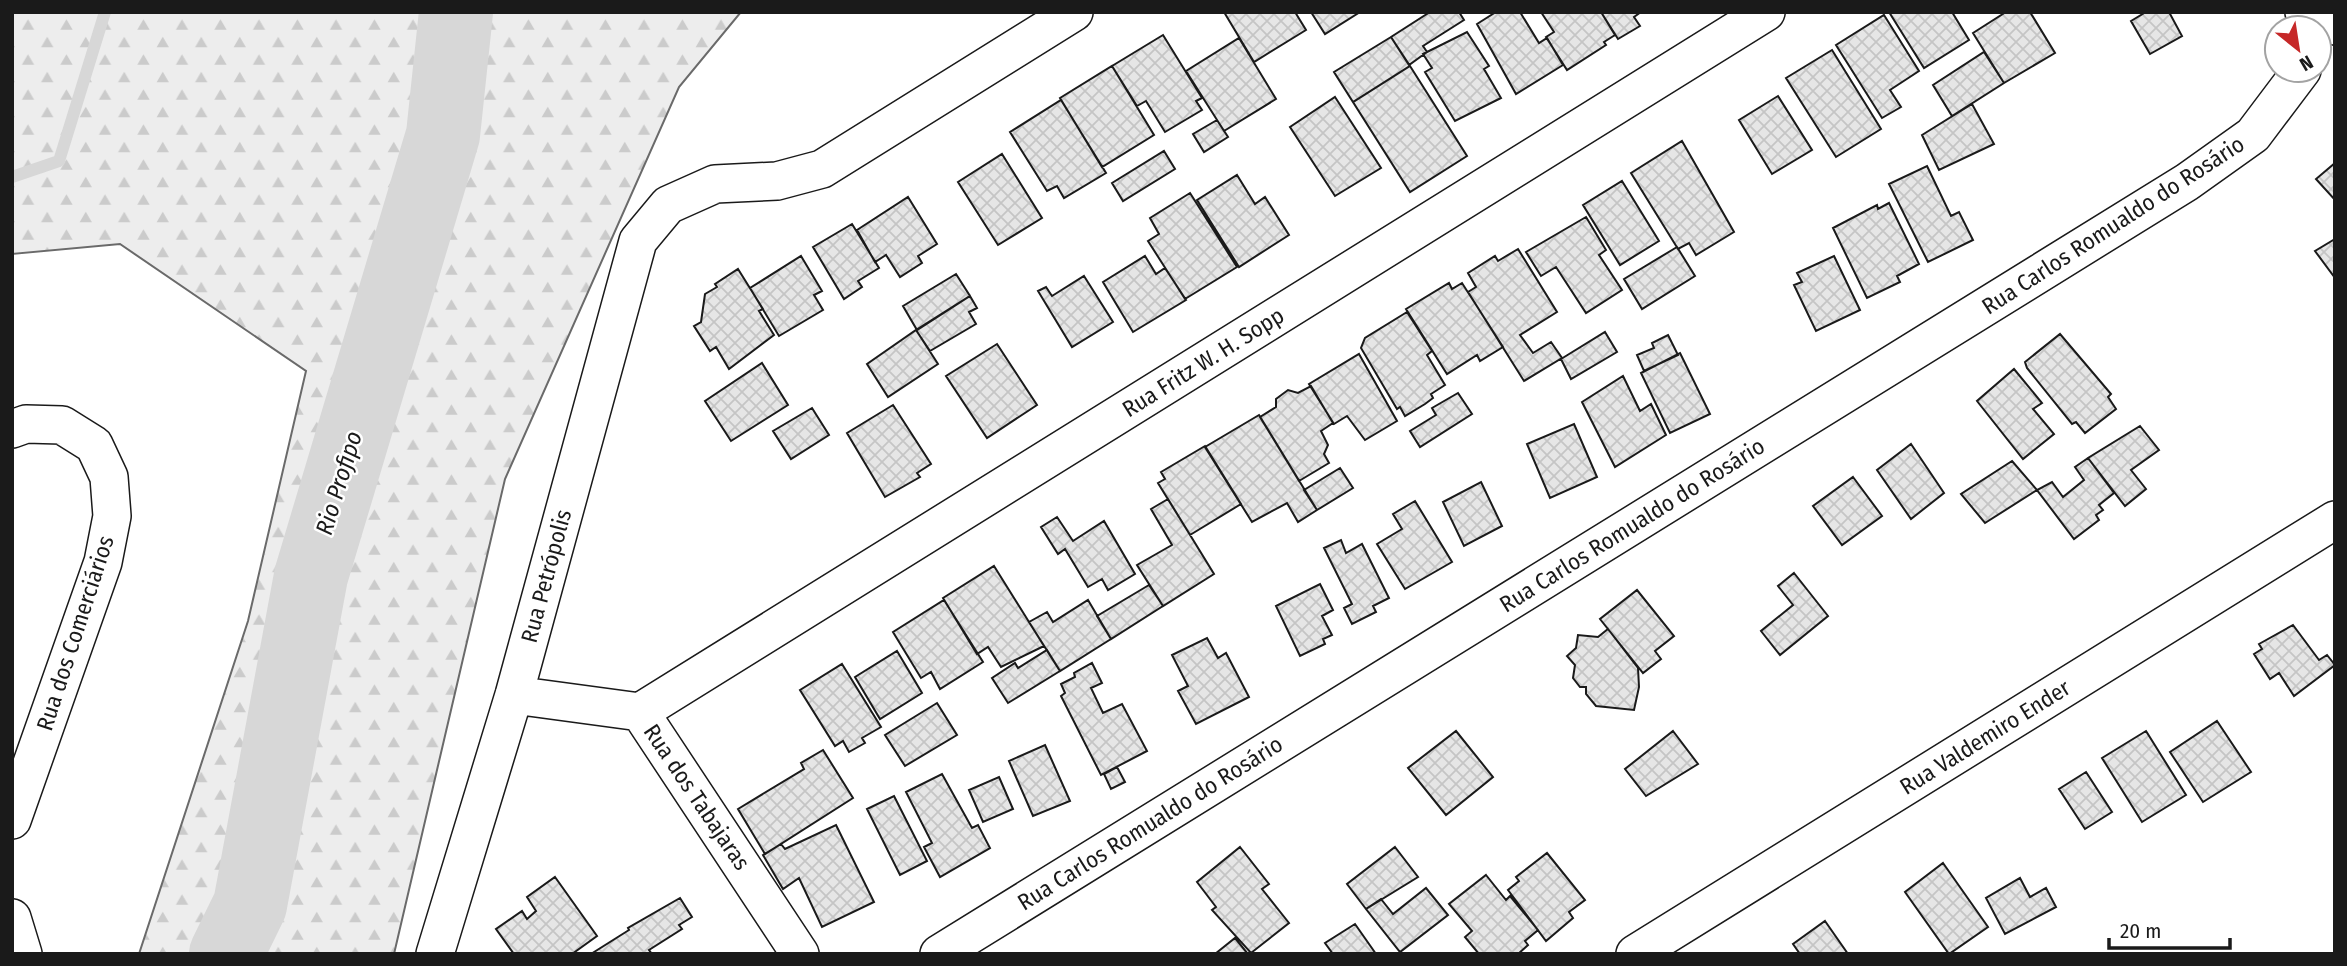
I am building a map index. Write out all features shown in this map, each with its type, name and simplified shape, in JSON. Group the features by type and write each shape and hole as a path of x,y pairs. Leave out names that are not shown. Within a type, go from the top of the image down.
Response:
{"street":[{"name":"Rua Petrópolis","path":"435,954 514,695 638,241 668,205 715,184 776,181 822,169 1074,12"},
{"name":"Rua Fritz W. H. Sopp","path":"640,712 1766,12"},
{"path":"2304,12 2335,27"},
{"name":"Rua Carlos Romualdo do Rosário","path":"939,954 2187,182 2253,135 2291,84"},
{"name":"Rua dos Comerciários","path":"12,429 26,424 62,425 94,445 109,477 113,516 103,562 12,820"},
{"name":"Rua Valdemiro Ender","path":"1635,954 2335,520"},
{"name":"Rua dos Tabajaras","path":"514,695 640,712 800,954"},
{"path":"12,918 23,954"}],"green space":[{"path":"12,12 741,12 679,87 505,479 394,954 139,954 248,621 306,371 120,244 12,254"}],"building":[{"path":"1224,12 1295,12 1306,30 1254,62"},
{"path":"1311,12 1360,12 1325,34"},
{"path":"1430,12 1459,12 1464,20 1423,46 1427,52 1409,65 1391,37"},
{"path":"1496,12 1520,12 1539,43 1547,38 1563,65 1516,94 1477,24"},
{"path":"1541,12 1601,12 1615,35 1604,42 1606,45 1567,70 1546,37 1554,32"},
{"path":"1601,12 1641,12 1634,17 1640,26 1618,39"},
{"path":"1889,12 1952,12 1969,40 1924,68"},
{"path":"2006,12 2030,12 2055,53 2004,83 1973,33"},
{"path":"2146,12 2169,12 2182,36 2150,54 2131,21"},
{"path":"1884,15 1919,71 1890,90 1901,107 1882,118 1836,45"},
{"path":"1467,32 1489,66 1484,69 1501,98 1455,121 1425,72 1432,68 1423,54"},
{"path":"1163,35 1202,98 1196,101 1202,110 1165,132 1146,101 1137,106 1112,66"},
{"path":"1391,37 1410,66 1353,102 1334,72"},
{"path":"1239,38 1276,99 1224,131 1186,71"},
{"path":"1832,50 1881,129 1836,157 1786,78"},
{"path":"1984,52 2004,83 1952,116 1933,85"},
{"path":"1112,66 1154,135 1102,167 1060,98"},
{"path":"1410,66 1467,156 1410,192 1353,102"},
{"path":"1778,96 1812,150 1772,174 1739,120"},
{"path":"1335,97 1381,168 1335,196 1290,127"},
{"path":"1061,100 1106,173 1064,198 1057,186 1047,191 1010,132"},
{"path":"1972,104 1994,144 1939,170 1922,135"},
{"path":"1217,120 1228,137 1204,152 1193,134"},
{"path":"1682,141 1734,232 1696,255 1689,243 1678,249 1631,173"},
{"path":"1164,151 1175,169 1123,201 1112,183"},
{"path":"1002,154 1042,218 998,245 958,182"},
{"path":"2335,163 2335,200 2316,179"},
{"path":"1927,166 1951,216 1959,212 1973,240 1928,262 1889,184"},
{"path":"1237,175 1255,204 1265,197 1289,235 1239,267 1197,200"},
{"path":"1622,181 1659,241 1620,265 1583,205"},
{"path":"1190,193 1237,267 1185,299 1148,241 1159,234 1150,218"},
{"path":"908,197 937,244 918,256 922,263 900,277 886,255 875,262 857,230"},
{"path":"1889,203 1919,264 1897,276 1900,282 1867,298 1833,228 1877,205 1878,209"},
{"path":"1586,217 1606,250 1599,255 1622,290 1586,313 1556,267 1541,276 1526,252"},
{"path":"852,224 879,268 858,281 862,287 844,299 813,247"},
{"path":"2335,239 2335,278 2315,251"},
{"path":"1677,247 1695,276 1642,309 1624,279"},
{"path":"1518,249 1557,312 1520,335 1533,353 1551,342 1562,358 1524,381 1468,292 1476,287 1468,273 1495,256 1498,261"},
{"path":"801,256 822,291 814,295 823,310 779,336 750,288"},
{"path":"1145,256 1156,274 1165,268 1186,300 1133,332 1103,282"},
{"path":"1834,256 1860,310 1816,331 1794,285 1802,282 1797,273"},
{"path":"738,269 763,309 759,311 774,335 729,369 716,347 710,351 694,326 701,322 705,294"},
{"path":"956,274 970,296 917,330 903,306"},
{"path":"1084,276 1113,322 1072,347 1038,291 1046,287 1052,296"},
{"path":"1449,283 1452,289 1462,283 1503,347 1480,361 1477,355 1447,374 1406,309"},
{"path":"970,296 977,308 969,312 976,324 930,351 916,330"},
{"path":"1407,312 1432,351 1427,355 1445,385 1431,394 1433,398 1405,416 1400,407 1397,409 1361,348 1365,338"},
{"path":"916,330 938,364 888,397 867,364"},
{"path":"1605,332 1617,352 1571,379 1561,359"},
{"path":"2060,334 2111,394 2108,397 2116,409 2085,433 2076,422 2072,424 2025,362"},
{"path":"1668,335 1678,355 1644,371 1637,355 1654,348 1652,343"},
{"path":"997,344 1037,405 987,438 946,376"},
{"path":"1680,353 1710,414 1670,433 1641,373"},
{"path":"1359,354 1397,421 1365,440 1347,416 1334,424 1309,384"},
{"path":"762,363 788,405 731,441 705,401"},
{"path":"2014,369 2042,403 2033,409 2054,434 2023,459 1977,401"},
{"path":"1623,376 1640,411 1651,404 1666,435 1615,467 1582,402"},
{"path":"1311,386 1333,423 1321,431 1328,445 1324,454 1329,463 1299,481 1260,417 1276,407 1276,399 1288,390 1298,393"},
{"path":"1458,393 1472,414 1420,447 1410,431 1436,415 1432,408"},
{"path":"893,405 931,464 917,473 920,477 885,497 847,433"},
{"path":"812,408 829,435 791,459 773,431"},
{"path":"1259,415 1317,510 1298,522 1287,503 1252,522 1205,447"},
{"path":"1574,424 1597,477 1550,498 1527,444"},
{"path":"2140,426 2159,450 2131,470 2146,489 2125,506 2088,458"},
{"path":"1911,444 1944,493 1911,519 1877,470"},
{"path":"1205,446 1241,504 1190,535 1158,483 1165,479 1161,472"},
{"path":"2088,458 2114,493 2099,505 2103,510 2096,515 2099,520 2074,539 2037,490 2052,482 2063,497 2084,480 2075,467"},
{"path":"2012,461 2037,490 1985,523 1961,494"},
{"path":"1340,468 1353,488 1317,510 1304,490"},
{"path":"1853,477 1882,516 1842,545 1813,506"},
{"path":"1481,482 1502,526 1464,546 1443,502"},
{"path":"1168,499 1214,574 1163,606 1137,565 1172,545 1151,509"},
{"path":"1415,501 1452,562 1405,589 1377,544 1402,529 1393,514"},
{"path":"1057,517 1073,541 1104,521 1135,574 1108,590 1102,579 1088,587 1065,549 1058,554 1041,527"},
{"path":"1341,540 1346,553 1362,544 1389,598 1373,606 1376,612 1352,624 1344,608 1352,604 1324,548"},
{"path":"994,566 1044,646 1001,667 988,647 977,654 943,598"},
{"path":"1794,573 1828,616 1780,655 1761,631 1793,605 1778,586"},
{"path":"1320,584 1333,610 1322,616 1332,635 1323,639 1325,644 1300,656 1276,606"},
{"path":"1149,585 1163,606 1111,639 1097,616"},
{"path":"1637,590 1674,636 1655,651 1661,659 1643,673 1600,619"},
{"path":"944,600 983,662 940,689 931,672 921,678 893,632"},
{"path":"1088,600 1111,639 1060,671 1029,622 1047,612 1053,622"},
{"path":"2293,625 2319,660 2327,655 2335,665 2294,696 2279,673 2270,679 2254,654 2262,649 2259,644"},
{"path":"1608,629 1638,668 1639,687 1634,710 1596,706 1586,694 1586,687 1580,687 1573,678 1575,665 1567,656 1576,648 1578,635 1598,637"},
{"path":"1207,638 1218,658 1226,653 1249,697 1196,724 1178,691 1188,686 1172,655"},
{"path":"1047,650 1060,671 1008,703 992,678 1015,663 1018,668"},
{"path":"897,651 922,693 880,719 855,677"},
{"path":"1092,663 1102,683 1091,688 1103,713 1122,704 1147,751 1101,775 1061,696 1065,693 1061,684"},
{"path":"842,664 881,727 862,738 865,743 849,752 843,741 835,746 800,690"},
{"path":"937,703 957,735 905,766 885,735"},
{"path":"2217,721 2251,772 2203,802 2170,752"},
{"path":"1456,731 1493,777 1446,815 1408,768"},
{"path":"1673,731 1698,764 1646,796 1625,769"},
{"path":"2146,731 2186,795 2142,822 2102,758"},
{"path":"1045,745 1070,801 1033,816 1009,761"},
{"path":"823,750 853,798 765,854 738,809 804,769 801,763"},
{"path":"1117,767 1125,782 1111,789 1104,774"},
{"path":"2086,772 2112,812 2085,829 2059,789"},
{"path":"942,774 972,828 978,825 990,848 940,877 924,847 932,843 906,792"},
{"path":"999,777 1013,809 983,822 969,790"},
{"path":"894,796 927,861 900,875 867,809"},
{"path":"836,825 874,902 822,927 799,878 783,889 763,855 781,844 785,849"},
{"path":"1240,847 1269,884 1262,889 1289,923 1251,953 1212,910 1216,907 1197,882"},
{"path":"1395,847 1418,877 1366,909 1347,884"},
{"path":"1547,853 1585,900 1569,912 1573,918 1546,941 1508,890 1519,881 1516,877"},
{"path":"1943,863 1988,927 1949,954 1905,892"},
{"path":"1486,875 1506,900 1510,896 1538,930 1525,941 1528,945 1518,954 1479,954 1465,937 1472,931 1449,904"},
{"path":"555,877 597,936 572,954 514,954 496,929 522,911 527,919 536,911 527,897"},
{"path":"2020,878 2030,897 2046,888 2056,907 2005,934 1986,898"},
{"path":"1426,888 1448,915 1400,952 1366,909 1381,899 1393,914"},
{"path":"680,898 692,917 679,925 682,929 649,950 652,954 591,954 629,930 628,928"},
{"path":"1825,921 1848,954 1800,954 1793,944"},
{"path":"1355,924 1376,954 1333,954 1325,943"},
{"path":"1235,938 1248,954 1215,954"}],"waterway":[{"path":"12,177 59,161 105,12"},
{"name":"Rio Profipo","path":"226,954 250,905 311,576 443,135 456,12"}]}
